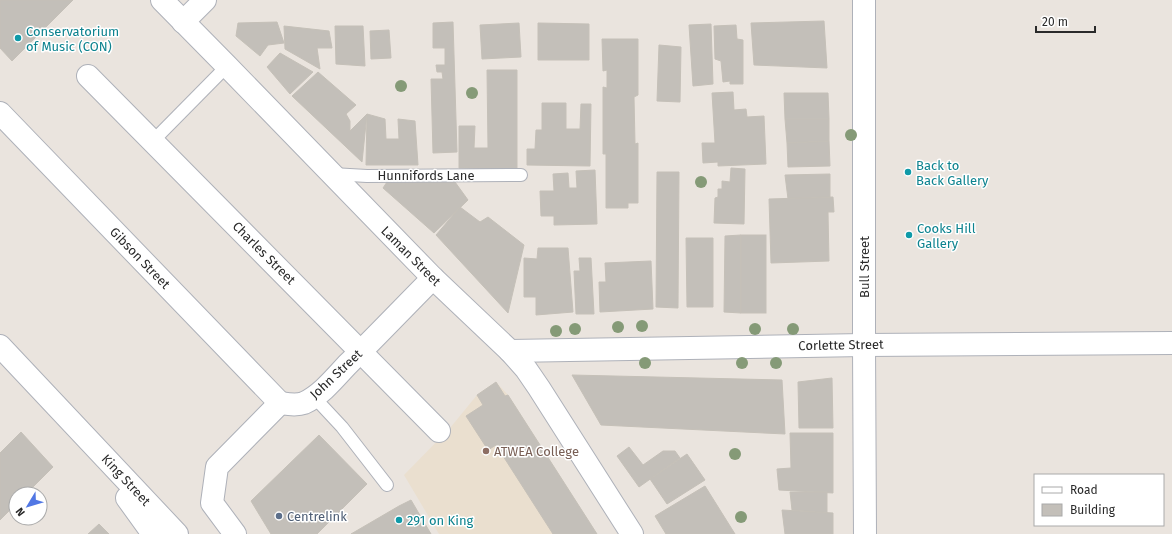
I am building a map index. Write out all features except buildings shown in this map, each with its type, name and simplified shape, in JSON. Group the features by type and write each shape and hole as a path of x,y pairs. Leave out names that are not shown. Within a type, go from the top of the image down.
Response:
{"street":[{"name":"Laman Street","path":"162,0 375,220 433,278 510,351 526,369 632,534"},
{"path":"183,22 205,0"},
{"name":"Bull Street","path":"864,0 865,534"},
{"name":"Charles Street","path":"88,76 439,432"},
{"name":"Gibson Street","path":"0,113 280,403"},
{"name":"John Street","path":"280,403 291,405 302,404 314,397 326,387 433,278"},
{"name":"Corlette Street","path":"510,351 864,345 1172,343"},
{"name":"King Street","path":"0,346 177,534"},
{"path":"234,534 212,503 217,467 280,403"},
{"name":"King Street","path":"75,426 150,533"}],"lane":[{"path":"153,141 227,66"},
{"name":"Hunnifords Lane","path":"332,174 367,176 521,175"},
{"path":"314,397 342,427 387,485"}],"shaded area":[{"name":"ATWEA College","path":"496,382 508,395 597,534 439,534 404,475 450,428 477,395"}],"place":[{"name":"Conservatorium of Music (CON)","path":"18,38"},
{"name":"Back to Back Gallery","path":"908,172"},
{"name":"Cooks Hill Gallery","path":"909,235"},
{"name":"ATWEA College","path":"486,451"},
{"name":"Centrelink","path":"279,516"},
{"name":"291 on King","path":"399,520"}]}
